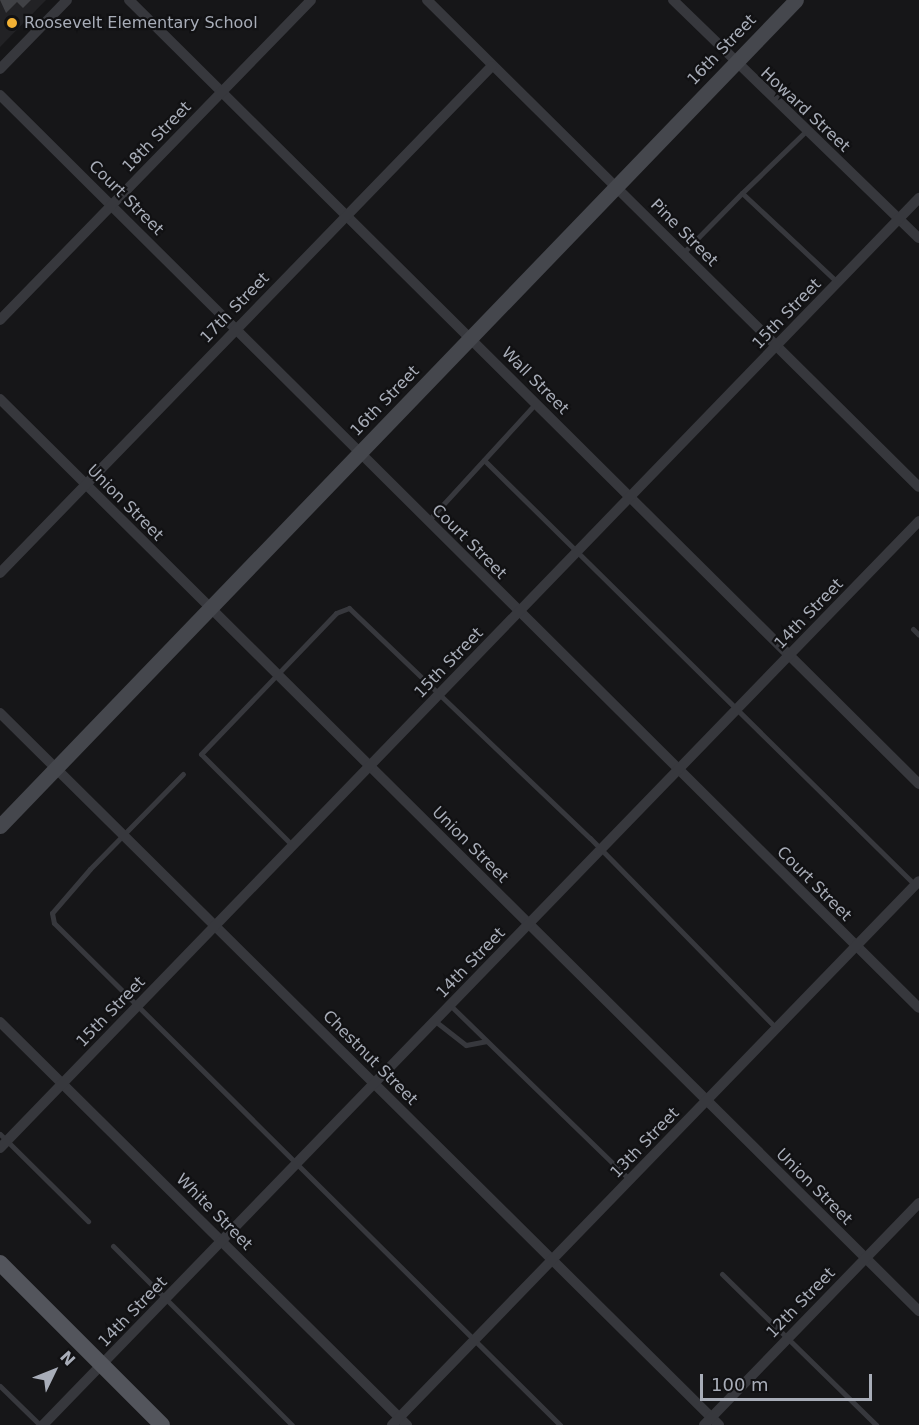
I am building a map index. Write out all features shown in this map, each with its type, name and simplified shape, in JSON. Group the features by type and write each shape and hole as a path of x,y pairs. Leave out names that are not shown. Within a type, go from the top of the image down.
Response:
{"main road":[{"path":"0,1263 162,1425"}],"street":[{"path":"0,69 67,0"},
{"name":"Wall Street","path":"129,0 919,784"},
{"name":"18th Street","path":"0,320 311,0"},
{"name":"Pine Street","path":"427,0 919,487"},
{"name":"Howard Street","path":"673,0 734,63 919,238"},
{"name":"16th Street","path":"0,826 796,0"},
{"name":"17th Street","path":"0,573 345,214 492,66"},
{"name":"Court Street","path":"0,95 427,522 919,1008"},
{"name":"15th Street","path":"2,1141 63,1083 216,926 919,198"},
{"name":"Union Street","path":"0,399 919,1311"},
{"name":"14th Street","path":"41,1425 167,1299 919,521"},
{"name":"Chestnut Street","path":"0,712 553,1260 712,1422"},
{"name":"13th Street","path":"400,1423 474,1341 917,883"},
{"name":"White Street","path":"0,1022 222,1241 400,1423"},
{"name":"12th Street","path":"712,1422 788,1338 919,1203"}],"lane":[{"path":"683,253 806,131"},
{"path":"742,193 839,283"},
{"path":"427,522 536,404"},
{"path":"484,460 917,883"},
{"path":"293,846 201,754 336,613 349,608 439,696 452,704 776,1028"},
{"path":"913,629 919,635"},
{"path":"183,774 123,835 52,913 54,923 560,1425"},
{"path":"451,1006 630,1180"},
{"path":"435,1021 466,1045 486,1041"},
{"path":"2,1141 88,1221"},
{"path":"113,1245 292,1425"},
{"path":"722,1274 876,1425"},
{"path":"0,1386 41,1425"}],"shaded area":[{"name":"Roosevelt Elementary School","path":"0,0 46,0 0,47"}],"building":[{"path":"0,0 31,0 23,8 17,2 6,13"}],"place":[{"name":"Roosevelt Elementary School","path":"12,23"}]}
